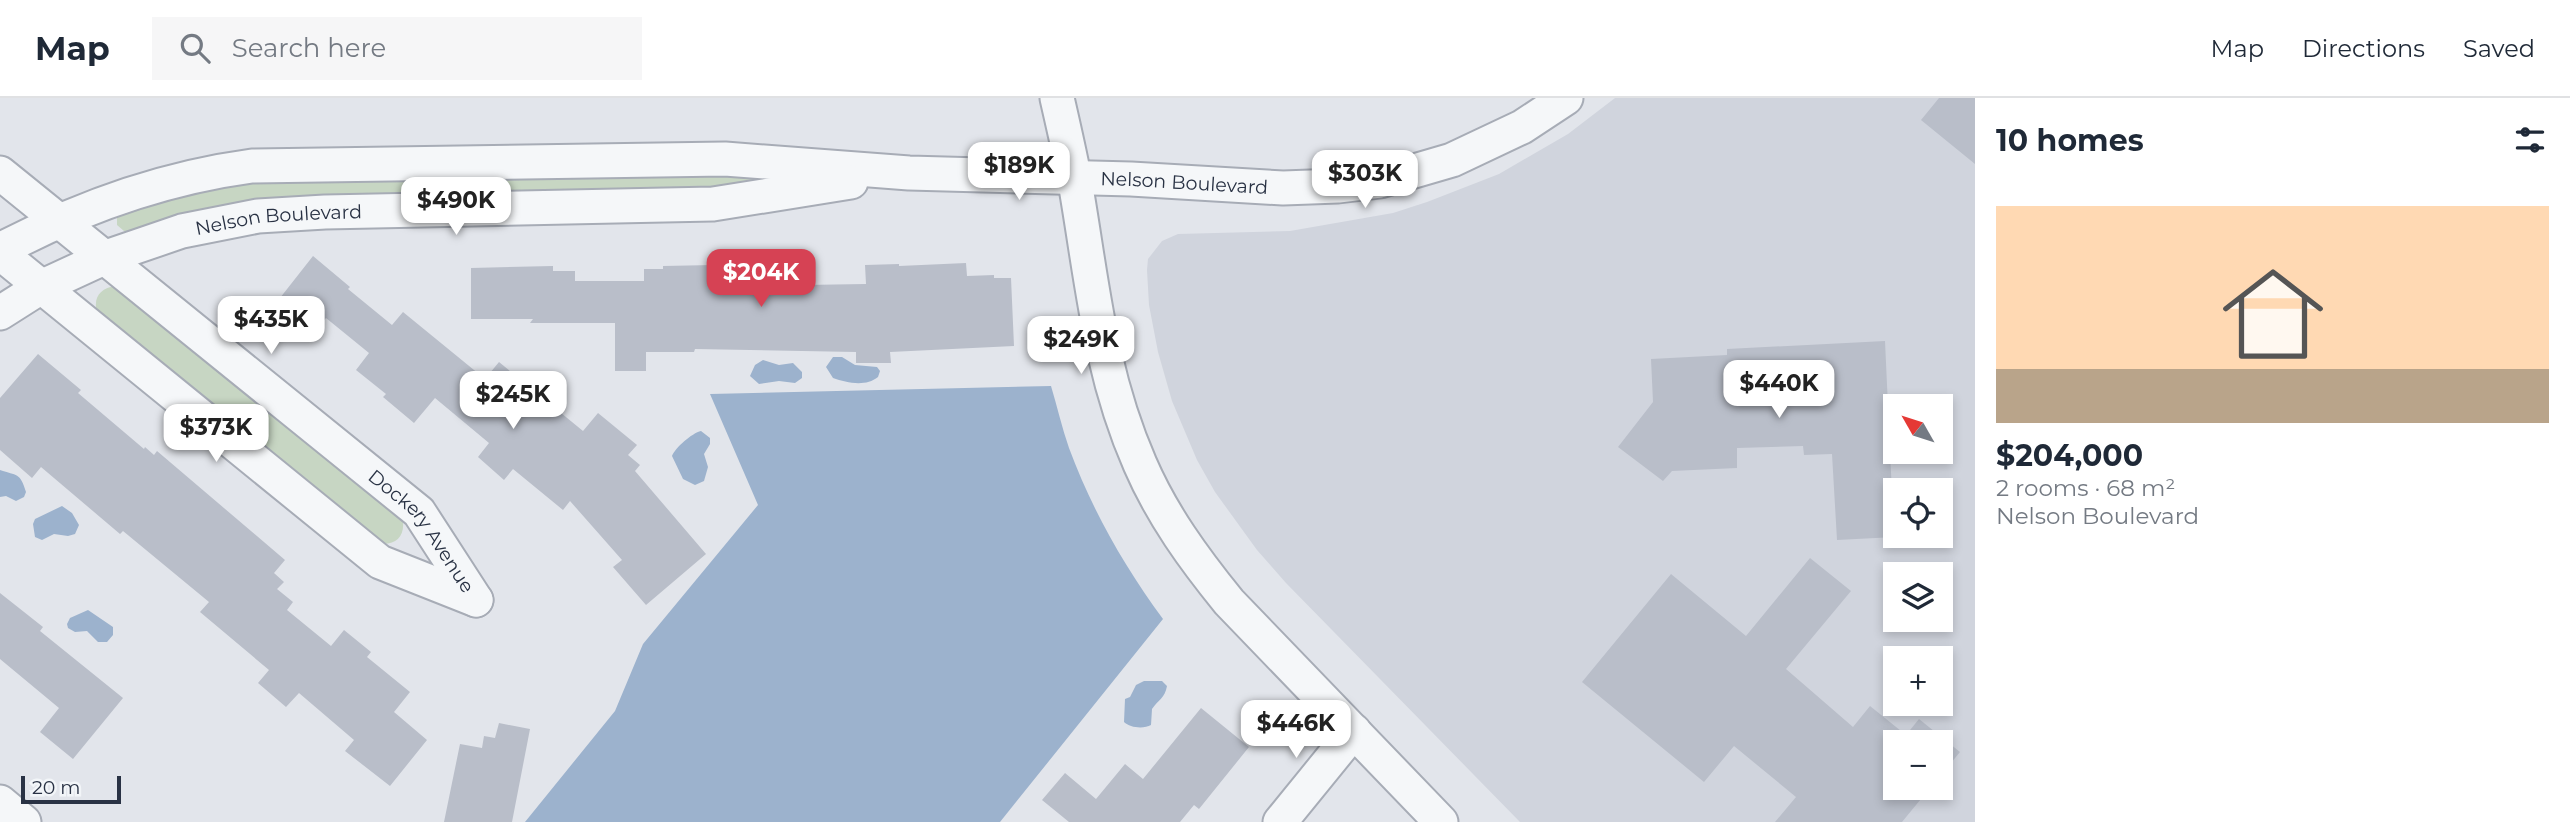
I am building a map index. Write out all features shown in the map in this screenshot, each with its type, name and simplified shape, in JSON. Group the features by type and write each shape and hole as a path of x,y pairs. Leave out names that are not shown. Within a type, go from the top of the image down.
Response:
{"street":[{"path":"1057,98 1074,177 1097,327 1114,394 1140,465 1167,517 1200,566 1229,602 1441,822"},
{"name":"Nelson Boulevard","path":"0,251 59,220 152,186 218,170 252,166 725,159 909,173 1074,177 1283,188 1338,186 1380,181 1452,160 1521,127 1566,98"},
{"name":"Dockery Avenue","path":"0,173 419,512 476,600 380,562 0,251"},
{"name":"Nelson Boulevard","path":"0,313 41,287 106,257 182,231 258,216 325,212 713,204 909,173"},
{"path":"1280,822 1354,731"},
{"path":"0,802 24,822"}],"shaded area":[{"path":"1615,98 1975,98 1975,822 1520,822 1257,550 1215,492 1197,460 1172,401 1158,352 1149,305 1148,259 1162,241 1178,234 1290,231 1393,213 1499,174 1568,134"}],"green space":[{"path":"354,174 782,176 706,189 253,201 196,210 130,232 117,225 117,215 216,184"},
{"path":"116,286 402,517 403,530 398,539 389,543 377,543 98,315 98,295 105,289"}],"water":[{"path":"833,357 842,357 855,365 877,367 880,371 878,377 862,383 833,378 826,367"},
{"path":"763,360 779,365 793,363 802,372 802,378 795,383 779,381 759,384 750,376 755,365"},
{"path":"1051,386 1069,448 1088,493 1122,558 1163,619 1000,822 525,822 615,711 643,644 758,505 710,394"},
{"path":"701,431 710,438 710,444 704,454 708,467 704,481 695,485 683,479 672,456 684,441"},
{"path":"0,470 20,478 26,492 24,497 16,501 6,496 0,497"},
{"path":"62,506 72,513 79,525 75,534 54,534 42,540 35,537 35,519"},
{"path":"88,610 113,627 113,635 107,642 98,642 87,631 75,632 68,628 70,618"},
{"path":"1144,681 1162,681 1167,686 1163,696 1152,709 1151,725 1133,727 1124,722 1125,699 1130,697 1136,685"}],"building":[{"path":"1939,98 1975,98 1975,164 1921,120"},
{"path":"313,256 392,325 403,312 485,379 499,362 583,431 598,413 637,445 628,455 640,465 635,471 706,554 646,605 613,567 622,560 570,501 563,510 513,469 504,480 478,457 489,443 435,398 414,423 383,397 386,394 356,370 369,353 326,318 317,328 280,298"},
{"path":"966,263 967,276 994,275 994,278 1011,278 1014,346 890,352 891,363 856,363 856,352 695,349 694,352 646,352 646,371 615,371 615,323 530,323 533,319 471,319 471,268 553,266 553,271 575,271 575,281 644,281 644,269 663,269 663,266 763,264 762,276 791,277 791,281 803,281 803,285 866,284 865,265"},
{"path":"1885,341 1887,394 1883,394 1883,464 1891,464 1891,478 1883,478 1883,538 1837,540 1832,454 1804,455 1803,446 1737,448 1737,468 1672,471 1663,481 1618,447 1653,402 1651,359 1727,355 1727,349"},
{"path":"38,354 81,390 78,393 144,449 145,447 154,455 157,451 285,560 274,573 284,582 277,589 293,602 287,610 331,646 344,630 371,652 367,657 410,692 394,712 427,740 390,786 345,751 354,740 299,693 286,707 258,683 269,670 200,612 209,602 123,531 120,534 41,467 32,478 0,450 0,398"},
{"path":"1810,558 1851,591 1786,669 1853,727 1870,706 1900,730 1883,730 1883,800 1920,800 1902,822 1775,822 1796,797 1734,746 1704,782 1582,682 1671,574 1746,636"},
{"path":"0,593 43,627 40,631 123,698 73,759 40,732 59,708 0,659"},
{"path":"1201,708 1249,747 1199,809 1194,805 1180,822 1069,822 1042,800 1065,773 1096,799 1125,764 1143,779"},
{"path":"1919,719 1933,730 1910,730"},
{"path":"499,723 530,729 512,822 444,822 460,744 482,748 484,736 495,738"},
{"path":"1953,746 1960,752 1953,760"}]}
